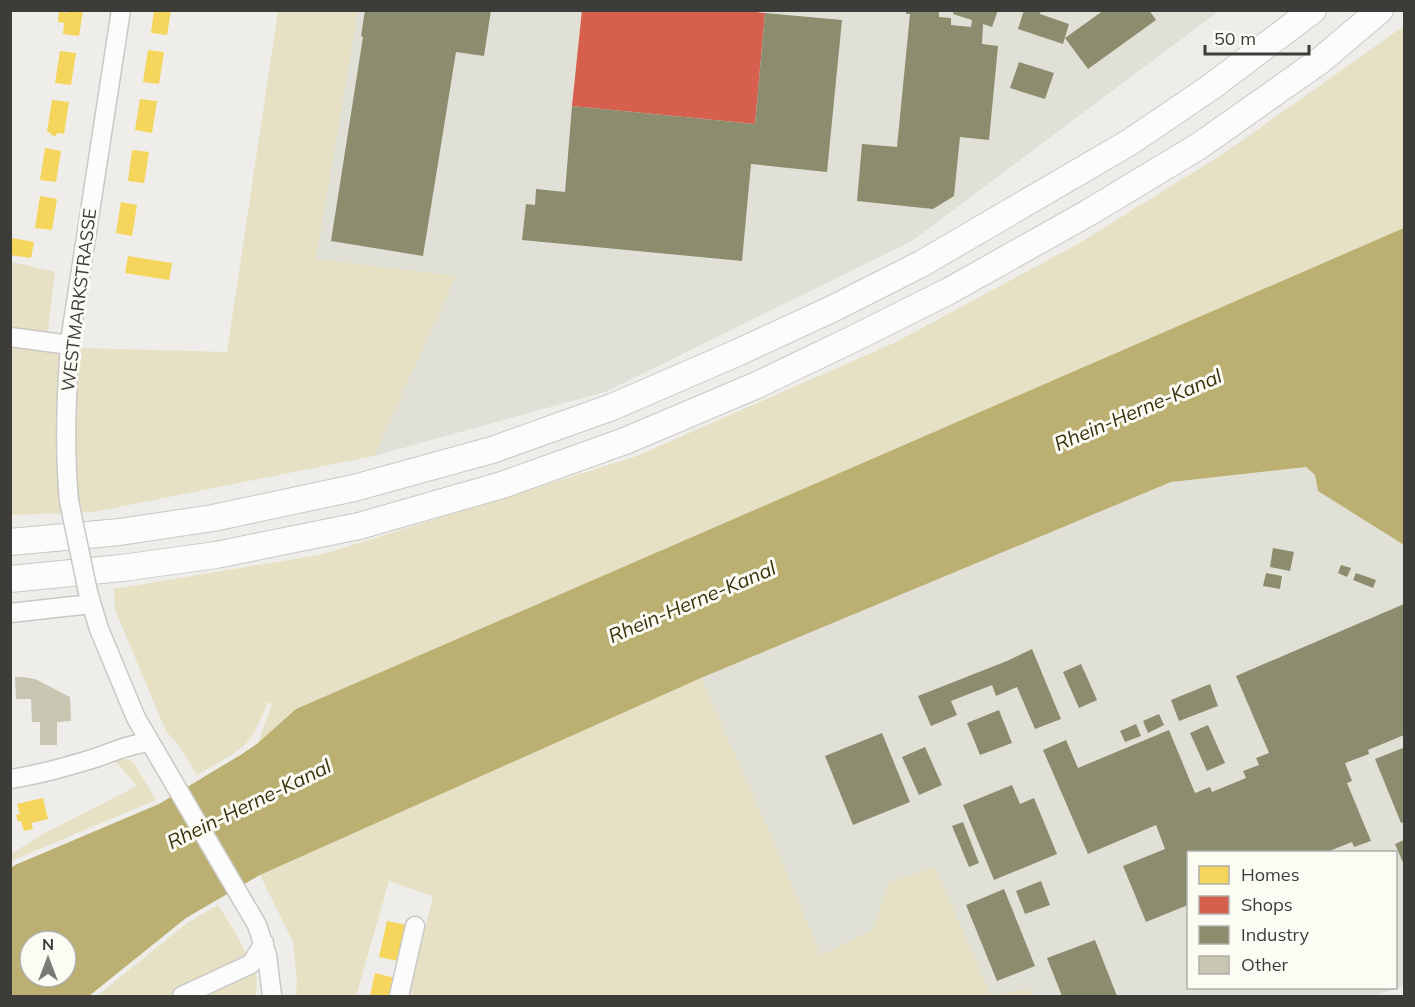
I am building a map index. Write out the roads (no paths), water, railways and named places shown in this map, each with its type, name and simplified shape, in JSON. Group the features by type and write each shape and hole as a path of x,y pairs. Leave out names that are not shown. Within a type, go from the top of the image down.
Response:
{"highway":[{"path":"10,542 120,532 201,520 354,488 492,450 612,407 750,347 921,264 1130,142 1211,87 1313,10"},
{"path":"10,579 122,568 216,555 359,526 502,485 625,441 757,385 855,338 950,291 1088,213 1199,146 1321,60 1380,10"}],"street":[{"name":"WESTMARKSTRASSE","path":"121,10 70,345 66,410 68,493 89,598 113,666 136,718 256,925 264,942 270,968 272,996"},
{"path":"10,337 70,345"},
{"path":"10,613 89,598"},
{"path":"10,779 34,775 92,759 134,744 150,742"},
{"path":"399,996 415,927"},
{"path":"182,996 251,964 264,942"}],"water":[{"name":"Rhein-Herne-Kanal","path":"1404,228 1404,545 1318,491 1315,475 1306,467 1171,482 701,678 260,875 186,918 89,996 11,996 11,868 159,804 258,743 296,709"}]}
